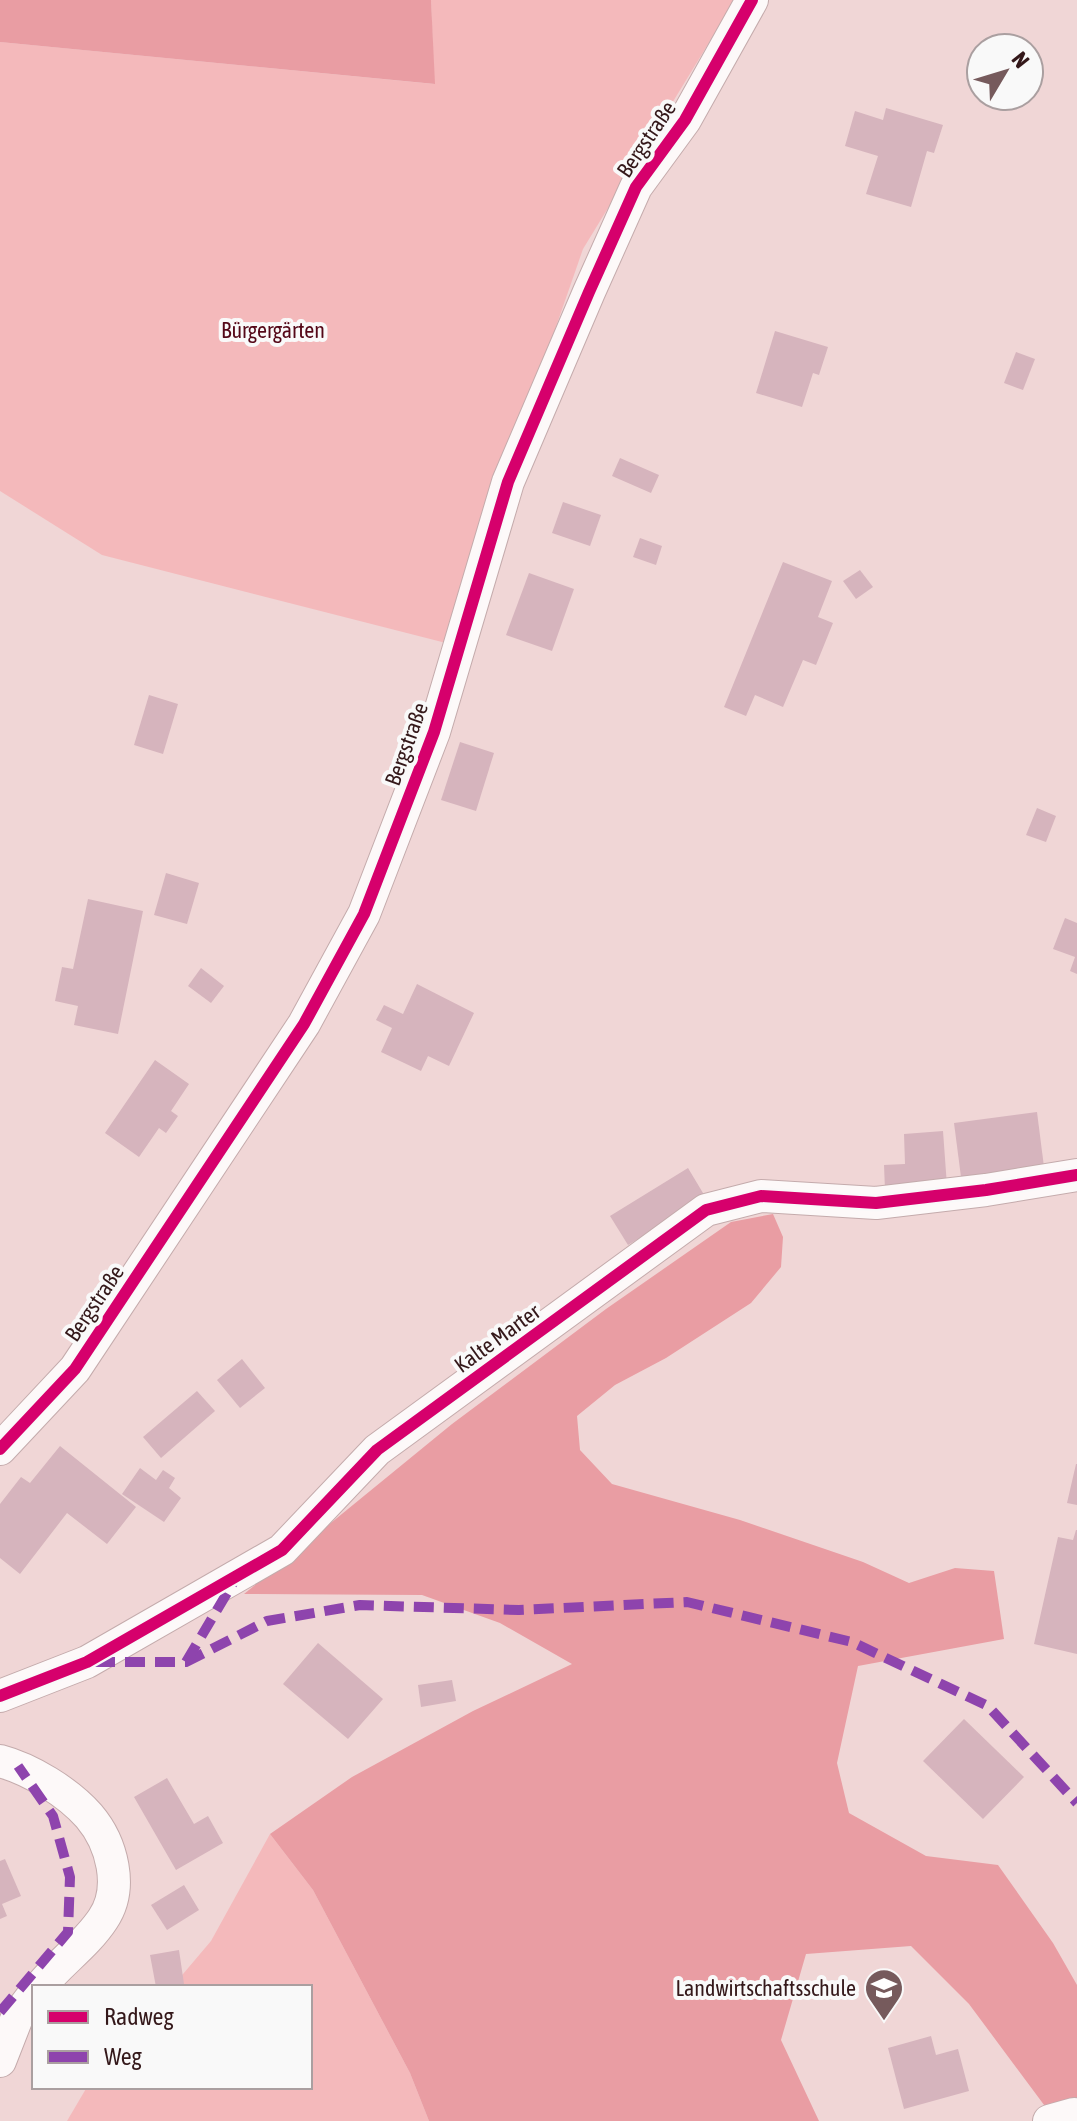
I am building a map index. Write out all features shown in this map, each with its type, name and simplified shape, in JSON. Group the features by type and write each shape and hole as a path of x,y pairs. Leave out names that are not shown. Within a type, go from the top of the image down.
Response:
{"street":[{"name":"Bergstraße","path":"0,1449 75,1369 304,1024 364,914 434,732 508,482 636,187 685,120 752,0"},
{"name":"Kalte Marter","path":"0,1696 87,1662 282,1550 377,1450 706,1210 761,1196 876,1203 1077,1175"},
{"path":"0,1761 18,1766 65,1795 89,1816 109,1851 115,1888 105,1918 42,1985"},
{"path":"0,2061 18,2015 32,1997"},
{"path":"1049,2121 1077,2116"}],"green space":[{"name":"Bürgergärten","path":"431,0 735,0 583,249 446,643 102,555 0,491 0,42 434,84"},
{"path":"270,1834 313,1890 410,2073 429,2121 67,2121 86,2089 312,2089 312,1985 174,1985 211,1941"}],"shaded area":[{"path":"0,0 431,0 435,84 0,42"},
{"path":"773,1214 783,1237 781,1267 751,1303 666,1358 615,1385 577,1416 580,1450 612,1484 740,1520 863,1562 909,1583 955,1568 994,1571 1004,1639 858,1666 837,1763 849,1813 926,1856 998,1865 1053,1943 1077,1985 1077,2121 1056,2121 969,2004 911,1946 806,1954 781,2040 819,2121 429,2121 410,2073 313,1890 270,1834 352,1777 473,1711 572,1664 500,1623 422,1595 244,1594 452,1424 606,1309 731,1222"}],"building":[{"path":"886,108 943,125 934,153 927,151 911,207 866,194 878,156 845,146 855,111 883,120"},
{"path":"775,331 828,347 819,375 813,373 802,407 756,393"},
{"path":"1016,352 1035,359 1023,390 1004,383"},
{"path":"620,458 659,475 651,493 612,476"},
{"path":"563,502 601,515 590,546 552,533"},
{"path":"640,538 662,546 656,565 633,557"},
{"path":"783,562 832,581 818,617 833,623 816,665 803,660 783,707 755,695 746,716 724,707"},
{"path":"860,570 873,587 856,599 843,581"},
{"path":"529,573 574,589 552,651 506,635"},
{"path":"149,695 178,704 163,754 134,745"},
{"path":"460,742 494,753 476,811 441,800"},
{"path":"1037,808 1056,816 1046,842 1026,835"},
{"path":"166,873 199,883 187,924 154,915"},
{"path":"88,899 143,911 118,1034 74,1025 78,1006 55,1001 62,967 73,969"},
{"path":"1065,918 1077,923 1077,974 1070,971 1075,957 1053,949"},
{"path":"201,968 224,986 211,1003 188,986"},
{"path":"417,984 474,1013 449,1066 428,1056 421,1071 381,1052 392,1028 376,1020 384,1005 403,1014"},
{"path":"155,1060 189,1084 171,1111 178,1116 166,1133 159,1128 139,1157 105,1133"},
{"path":"1037,1112 1044,1167 961,1177 954,1123"},
{"path":"943,1131 947,1186 885,1190 884,1165 905,1164 904,1134"},
{"path":"688,1168 706,1198 628,1245 610,1216"},
{"path":"242,1359 265,1388 240,1408 217,1380"},
{"path":"197,1391 215,1411 161,1458 143,1437"},
{"path":"60,1446 136,1507 107,1544 67,1513 20,1574 0,1558 0,1504 21,1477 30,1483"},
{"path":"1077,1464 1077,1505 1067,1503"},
{"path":"140,1468 156,1480 163,1470 175,1478 169,1488 181,1498 164,1522 122,1494"},
{"path":"1076,1530 1077,1654 1034,1644 1058,1537 1073,1540"},
{"path":"318,1643 383,1699 348,1739 283,1684"},
{"path":"452,1680 456,1701 421,1707 418,1685"},
{"path":"964,1719 1024,1777 983,1819 923,1761"},
{"path":"167,1778 194,1824 208,1816 223,1843 176,1870 134,1797"},
{"path":"5,1859 21,1896 2,1904 7,1916 0,1919 0,1861"},
{"path":"184,1885 199,1910 167,1930 151,1905"},
{"path":"179,1950 184,1984 156,1985 150,1955"},
{"path":"931,2036 936,2055 958,2049 969,2091 904,2109 888,2048"}],"marked path":[{"path":"186,1662 233,1583"},
{"path":"95,1662 186,1662 267,1621 360,1605 519,1610 687,1602 852,1642 988,1706 1077,1803"},
{"path":"0,2012 68,1932 70,1877 53,1816 18,1766"}],"cycle path":[{"path":"0,1449 75,1369 304,1024 364,914 434,732 508,482 636,187 685,120 752,0"},
{"path":"0,1696 87,1662 282,1550 377,1450 706,1210 761,1196 876,1203 1077,1175"}],"place":[{"name":"Landwirtschaftsschule","path":"884,2022"}]}
